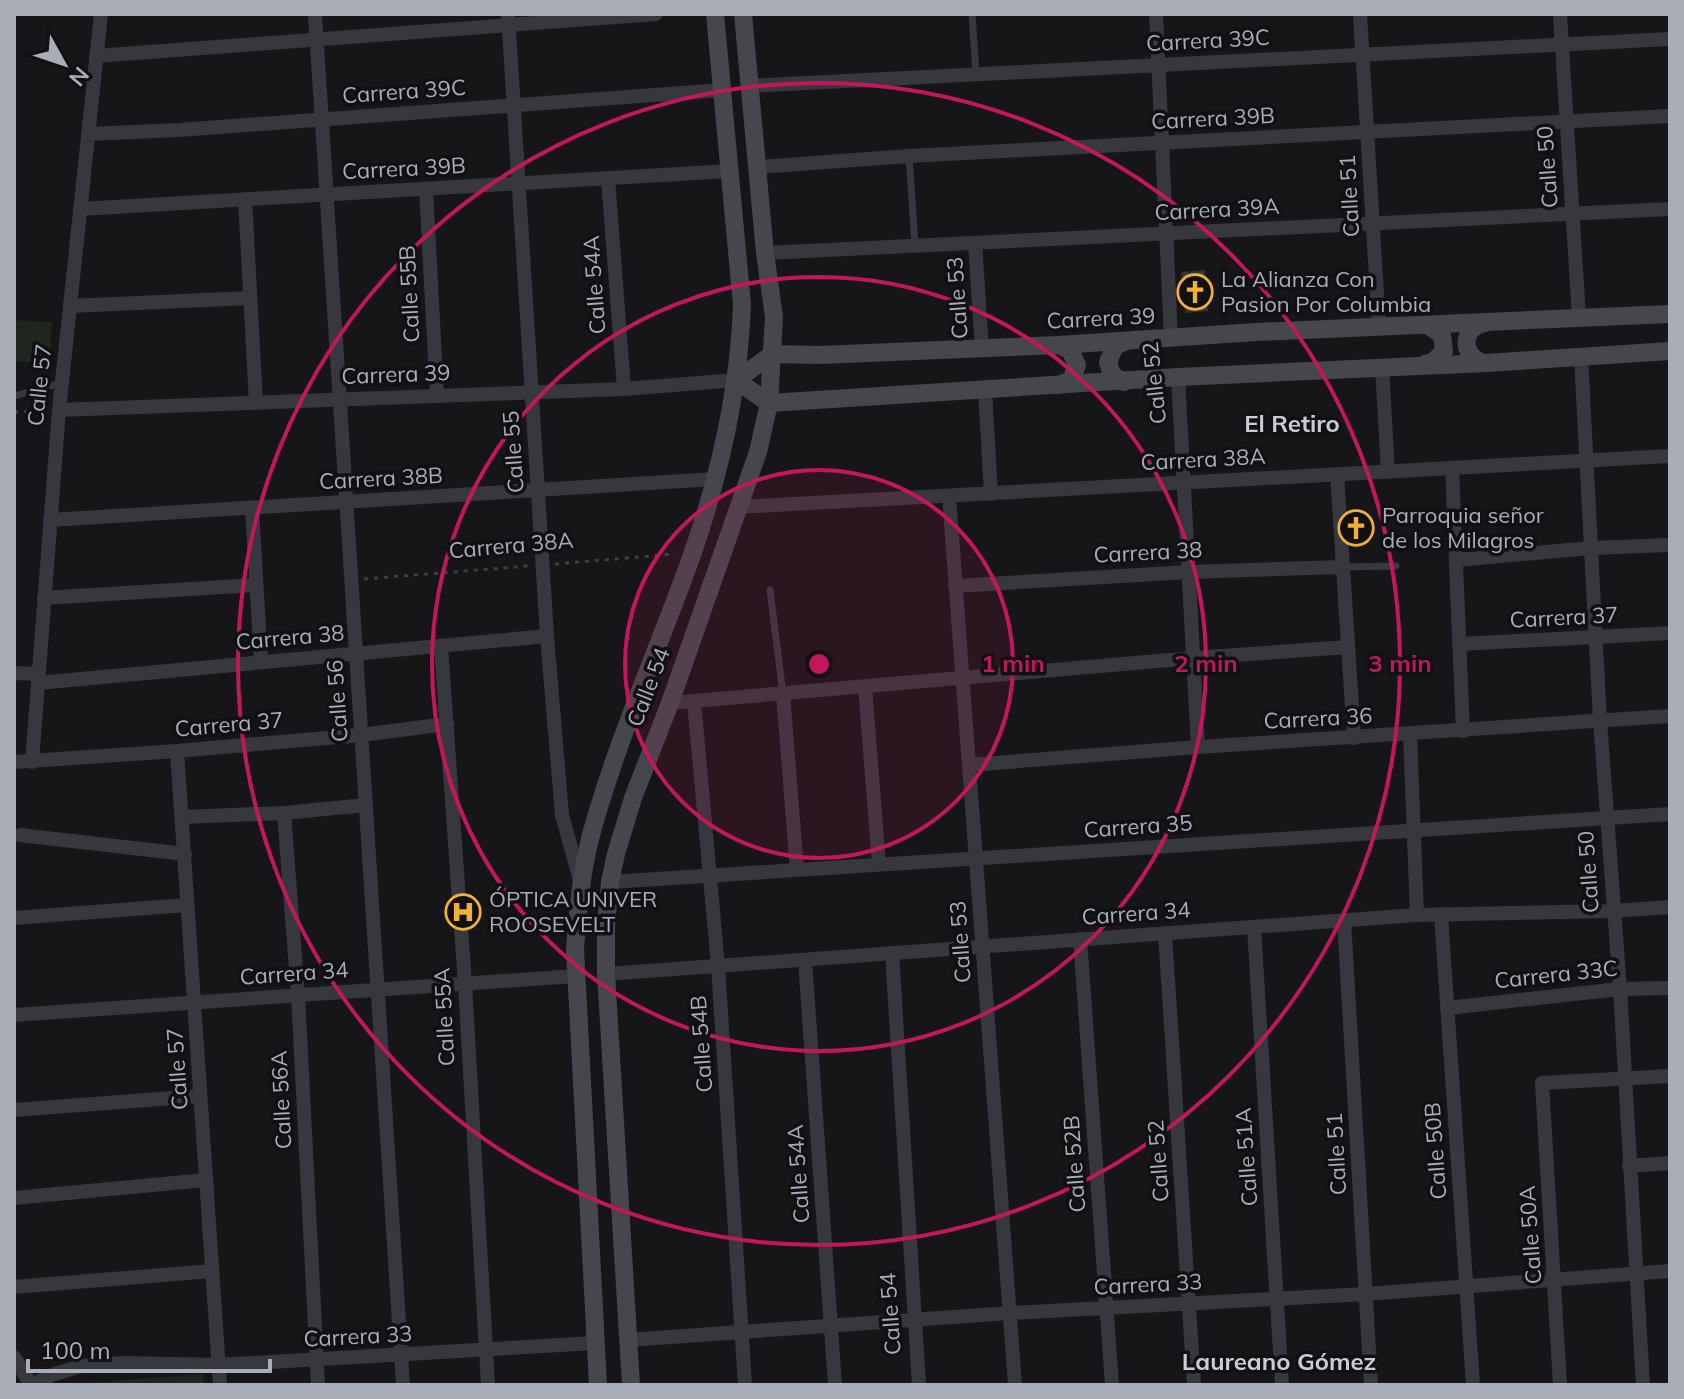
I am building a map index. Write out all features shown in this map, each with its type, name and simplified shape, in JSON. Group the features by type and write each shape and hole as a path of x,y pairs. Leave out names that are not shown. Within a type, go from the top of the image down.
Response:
{"main road":[{"name":"Calle 54","path":"598,1385 575,949 581,884 591,837 607,784 693,553 728,429 736,380 742,305 715,14"},
{"name":"Calle 54","path":"631,1385 606,974 610,882 633,798 670,703 758,452 769,403 774,317 765,253 743,14"},
{"name":"Carrera 39","path":"773,354 820,355 1059,345 1670,314"},
{"path":"774,317 789,343 802,351 820,355"},
{"path":"1485,323 1473,328 1466,340 1469,353 1486,363"},
{"path":"1425,364 1433,362 1444,351 1442,335 1429,326"},
{"path":"1124,382 1112,375 1108,362 1115,346 1127,341"},
{"path":"1059,345 1070,350 1077,365 1071,380 1059,385"},
{"path":"773,354 736,380 769,403 1670,351"},
{"path":"758,452 770,423 794,405 810,401"}],"street":[{"name":"Calle 57","path":"32,762 61,383 101,14"},
{"name":"Calle 56","path":"315,14 403,1385"},
{"path":"96,56 508,20 656,14"},
{"name":"Calle 52","path":"1156,14 1171,338"},
{"name":"Calle 51","path":"1360,14 1379,327"},
{"name":"Calle 50","path":"1560,14 1579,317"},
{"name":"Calle 55","path":"508,20 542,565 562,815 581,884"},
{"name":"Carrera 39C","path":"749,86 1670,39"},
{"name":"Carrera 39C","path":"88,134 722,90"},
{"name":"Carrera 39B","path":"758,167 909,156 1670,116"},
{"name":"Carrera 39B","path":"80,209 730,171"},
{"name":"Calle 54A","path":"608,178 624,389"},
{"name":"Calle 55B","path":"426,189 437,396"},
{"path":"245,199 256,403"},
{"name":"Carrera 39A","path":"765,253 1670,209"},
{"name":"Calle 53","path":"975,243 982,348"},
{"path":"70,306 250,298"},
{"name":"Calle 50","path":"1581,356 1600,721 1620,989 1643,1385"},
{"path":"1382,367 1388,472"},
{"name":"Calle 52","path":"1178,377 1198,747"},
{"name":"Carrera 39","path":"59,410 624,389 736,380"},
{"path":"985,391 991,494"},
{"name":"Carrera 38A","path":"738,507 1670,456"},
{"path":"1452,468 1463,731"},
{"path":"1337,474 1354,738"},
{"name":"Carrera 38B","path":"50,520 715,479"},
{"name":"Calle 53","path":"949,496 1015,1385"},
{"path":"252,508 261,662"},
{"path":"1456,560 1591,548 1670,545"},
{"name":"Carrera 38","path":"955,586 1189,572 1343,567"},
{"path":"44,598 255,585"},
{"name":"Carrera 37","path":"1460,644 1670,633"},
{"name":"Carrera 38","path":"14,673 38,678 547,636"},
{"name":"Calle 55A","path":"441,646 465,984 488,1385"},
{"path":"670,703 1348,647"},
{"path":"865,687 879,864"},
{"path":"783,694 797,870"},
{"name":"Calle 54B","path":"694,701 718,966 745,1385"},
{"name":"Carrera 36","path":"969,765 1670,716"},
{"name":"Carrera 37","path":"14,762 361,735 447,724"},
{"path":"1410,734 1417,915"},
{"name":"Calle 57","path":"177,751 220,1385"},
{"path":"182,817 284,813 366,805"},
{"name":"Calle 56A","path":"284,813 298,995 318,1385"},
{"name":"Carrera 35","path":"610,882 1670,814"},
{"path":"20,835 185,854"},
{"path":"14,918 187,905"},
{"name":"Carrera 34","path":"606,974 1417,915 1670,907"},
{"name":"Calle 50B","path":"1441,914 1473,1385"},
{"name":"Calle 51","path":"1344,920 1371,1385"},
{"name":"Calle 51A","path":"1254,927 1282,1385"},
{"name":"Calle 52","path":"1165,933 1194,1385"},
{"name":"Calle 52B","path":"1080,939 1112,1385"},
{"name":"Calle 54","path":"892,953 919,1385"},
{"name":"Calle 54A","path":"805,960 835,1385"},
{"name":"Carrera 34","path":"14,1015 576,976"},
{"name":"Carrera 33C","path":"1447,1008 1620,989 1670,988"},
{"path":"1625,1078 1670,1076"},
{"name":"Calle 50A","path":"1560,1385 1542,1083 1625,1078"},
{"path":"14,1110 200,1096"},
{"path":"1629,1166 1670,1163"},
{"path":"14,1198 206,1180"},
{"path":"14,1287 212,1271"},
{"name":"Carrera 33","path":"628,1340 1010,1313 1366,1294 1670,1271"},
{"name":"Carrera 33","path":"32,1385 81,1366 316,1361 595,1343"},
{"path":"14,1357 32,1385"}],"lane":[{"path":"972,14 976,74"},
{"path":"909,156 915,246"},
{"path":"14,396 61,383"},
{"path":"1343,567 1396,566"},
{"path":"770,590 783,694"}],"path":[{"path":"14,412 59,410"},
{"name":"Carrera 38A","path":"351,580 675,554"}],"shaded area":[{"path":"14,320 52,322 49,363 14,361"},
{"path":"203,1374 204,1385 88,1385 88,1383"}],"building":[{"name":"La Alianza Con Pasion Por Columbia","path":"1204,271 1207,310 1186,312 1182,273"}],"place":[{"name":"La Alianza Con Pasion Por Columbia","path":"1195,292"},
{"name":"Parroquia señor de los Milagros","path":"1356,528"},
{"name":"ÓPTICA UNIVER ROOSEVELT","path":"463,912"}],"district":[{"name":"El Retiro","path":"1292,424"},
{"name":"Laureano Gómez","path":"1279,1362"}]}
